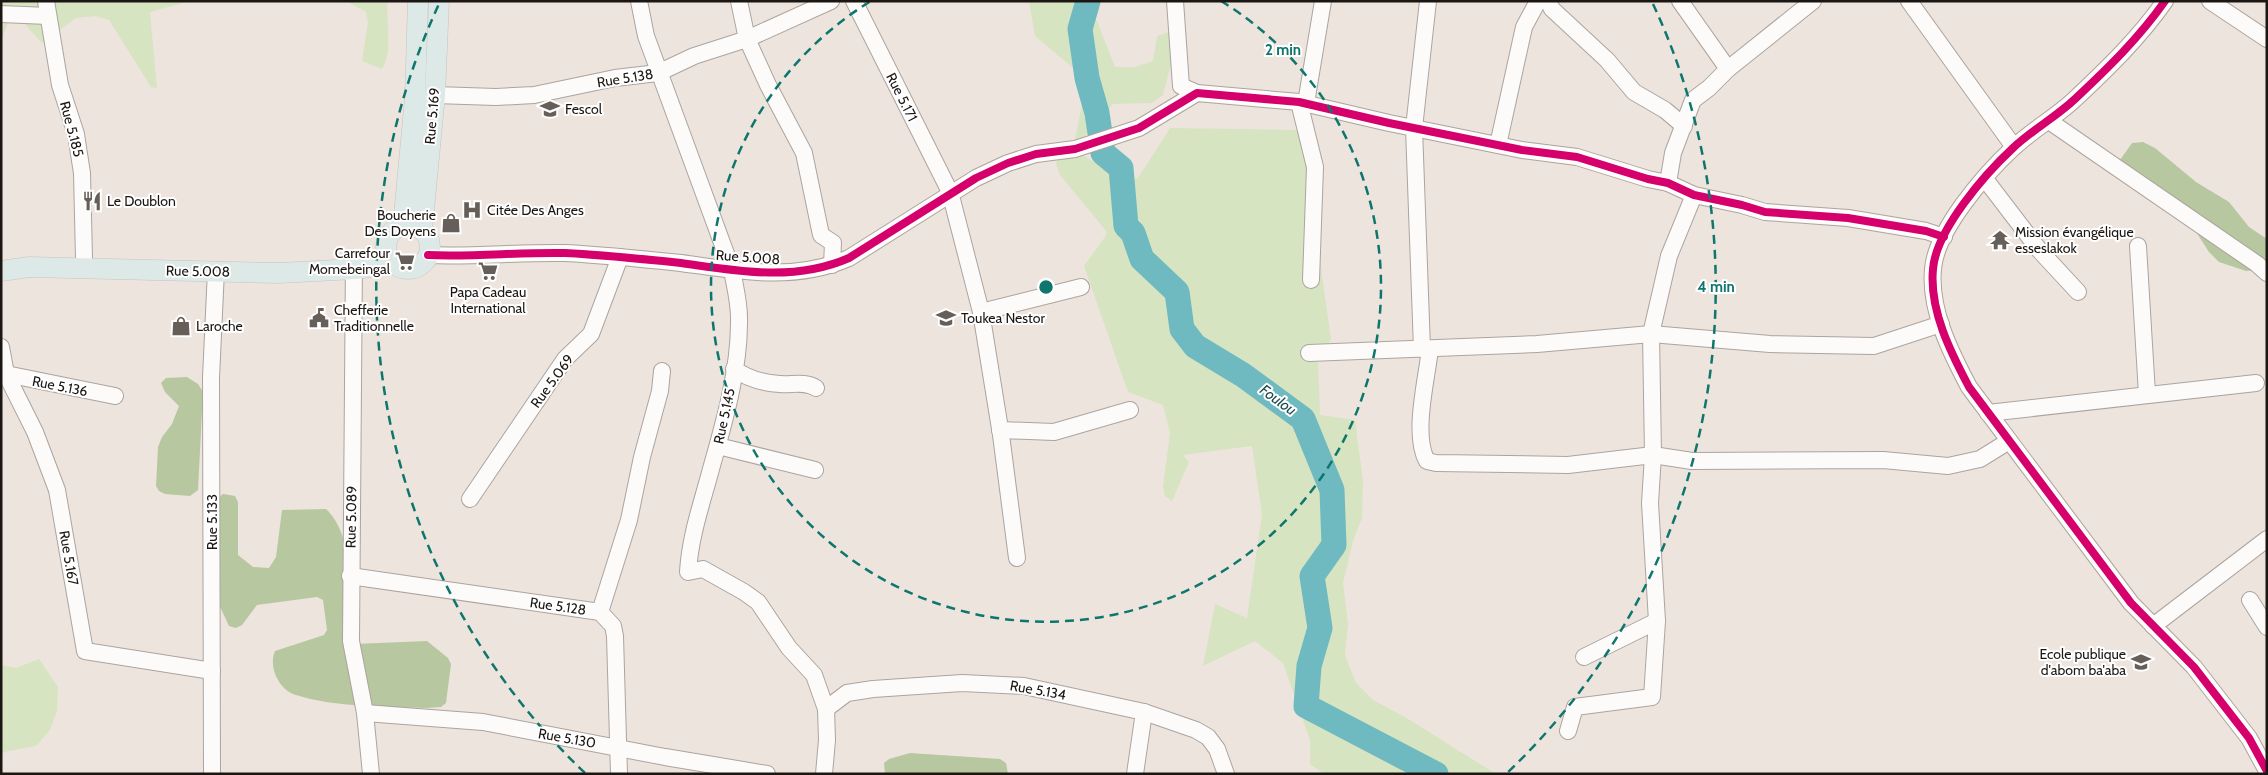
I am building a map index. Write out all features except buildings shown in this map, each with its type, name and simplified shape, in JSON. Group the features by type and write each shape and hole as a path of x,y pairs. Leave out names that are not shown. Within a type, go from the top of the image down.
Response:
{"main road":[{"name":"Rue 5.169","path":"412,228 418,1"},
{"name":"Rue 5.169","path":"412,228 435,94 439,1"},
{"path":"397,228 412,228 429,242 428,255 425,261 413,268 406,269 390,258 388,239 397,228"},
{"name":"Rue 5.008","path":"1,262 28,259 84,258 279,264 354,264"},
{"name":"Rue 5.008","path":"1,271 29,268 288,272 390,258"}],"street":[{"name":"Rue 5.145","path":"639,1 646,36 658,74 732,270 739,324 734,369 718,446 690,546 688,572 703,569 758,602 789,648 814,675 826,709 827,740 824,774"},
{"path":"738,1 747,39 768,85 804,153 821,235 833,243 832,265"},
{"name":"Rue 5.138","path":"435,94 496,97 534,94 615,78 658,74 694,56 747,39 831,1"},
{"name":"Rue 5.171","path":"854,1 950,192 981,312 1000,430 1017,558"},
{"path":"1175,1 1181,86 1197,93 1302,103 1498,145 1577,157 1648,180 1668,182 1694,195 1765,212 1848,218 1926,231 1944,237"},
{"path":"1311,280 1315,167 1302,103 1322,1"},
{"path":"1428,1 1414,128 1426,349 1421,421 1422,452 1427,461 1452,465 1568,465 1653,455 1692,461 1883,460 1948,466 1980,459 2009,441"},
{"path":"1498,145 1524,27 1538,1"},
{"path":"1548,1 1552,9 1607,60 1634,92 1664,110 1684,126"},
{"path":"1680,1 1728,69"},
{"path":"1909,1 2014,147"},
{"path":"2164,1 2144,31 2049,121 2014,147 1966,200 1944,237 1933,269 1934,292 1941,324 1952,354 1969,387 2131,603 2194,667 2249,738 2265,764"},
{"path":"2210,1 2267,39"},
{"path":"1668,182 1673,153 1693,100 1807,3"},
{"path":"1,14 47,9"},
{"name":"Rue 5.185","path":"47,9 60,85 76,134 80,154 84,258"},
{"name":"Rue 5.008","path":"428,255 564,253 620,257 767,274 806,271 832,265 874,243 950,192 1008,163 1036,154 1075,149 1138,128 1197,93"},
{"path":"2049,121 2263,263"},
{"path":"1985,179 2040,251 2078,292"},
{"path":"1568,731 1575,707 1652,697 1657,621 1650,503 1653,455 1651,334 1669,256 1694,195"},
{"path":"2138,246 2147,394"},
{"name":"Rue 5.069","path":"470,499 565,359 590,334 620,257"},
{"name":"Rue 5.089","path":"354,264 350,576 351,641 366,713 371,774"},
{"name":"Rue 5.133","path":"212,774 211,378 216,270"},
{"path":"981,312 1081,287"},
{"path":"1310,353 1537,344 1651,334 1770,344 1874,346 1941,324"},
{"name":"Rue 5.167","path":"1,347 6,374 35,432 57,490 85,651 212,671"},
{"path":"734,369 754,380 780,384 810,384 816,388"},
{"path":"600,612 629,520 642,457 660,391 662,371"},
{"name":"Rue 5.136","path":"6,374 115,396"},
{"path":"1988,413 2147,394 2256,384"},
{"path":"1000,430 1054,432 1130,410"},
{"path":"718,446 815,470"},
{"path":"2154,626 2267,539"},
{"name":"Rue 5.128","path":"350,576 600,612 613,626 615,636 619,774"},
{"path":"2250,600 2267,627"},
{"path":"1584,657 1657,621"},
{"name":"Rue 5.134","path":"826,709 847,693 873,689 993,683 1024,686 1144,712 1196,730 1208,737 1217,750 1226,774"},
{"path":"1135,774 1144,712"},
{"name":"Rue 5.130","path":"366,713 483,722 665,757 767,774"}],"green space":[{"path":"1,1 190,1 150,12 157,88 151,87 109,20 95,16 76,18 42,43 13,11 1,40"},
{"path":"346,1 388,1 388,53 382,69 362,61 368,22 366,12"},
{"path":"1029,1 1089,1 1115,67 1135,67 1153,61 1157,36 1169,32 1173,57 1163,95 1152,103 1113,104 1073,150 1083,99 1078,72 1035,36"},
{"path":"1170,128 1296,130 1302,133 1331,339 1318,361 1320,415 1355,420 1363,481 1362,518 1353,541 1343,583 1348,624 1345,655 1356,683 1373,700 1405,717 1496,774 1324,774 1310,764 1310,740 1283,663 1255,641 1203,666 1215,604 1247,618 1262,514 1252,446 1183,455 1189,462 1172,501 1165,496 1163,487 1170,433 1163,405 1128,392 1084,266 1107,234 1060,175 1056,163 1059,157 1073,150 1128,181 1138,178"},
{"path":"2143,142 2155,148 2196,182 2229,202 2249,227 2267,239 2267,258 2258,270 2246,271 2219,262 2209,252 2191,224 2120,172 2120,160 2132,143"},
{"path":"187,377 198,384 203,392 198,490 190,496 165,494 159,491 156,486 158,447 162,437 172,424 179,406 165,392 161,383 166,378"},
{"path":"223,494 235,496 238,502 238,555 253,567 269,568 276,557 282,510 326,509 335,521 347,553 352,592 354,644 427,641 448,658 451,664 446,703 441,707 427,708 344,704 296,695 285,688 276,677 274,671 273,657 275,651 324,635 327,630 323,600 317,597 257,605 242,625 236,628 229,626 216,598 218,498"},
{"path":"39,659 58,687 57,711 50,730 36,746 4,752 1,756 1,665 16,668"},
{"path":"910,753 1000,759 1006,763 1008,774 885,774 884,763 889,759"}],"waterway":[{"name":"Foulou","path":"1088,1 1080,29 1087,78 1097,113 1103,153 1121,168 1126,226 1133,233 1142,259 1177,292 1182,329 1195,346 1243,375 1303,419 1332,490 1334,545 1312,576 1320,628 1309,666 1306,706 1436,774"}],"cycle path":[{"path":"2165,1 2145,28 2111,64 2068,106 2013,148 1976,187 1952,220 1936,254 1933,269 1934,300 1949,346 1969,387 2131,603 2194,667 2249,738 2267,771"},
{"path":"428,255 565,253 652,260 745,271 787,272 808,270 849,258 976,178 1008,163 1036,154 1075,149 1139,128 1197,93 1299,102 1389,123 1522,150 1577,157 1648,179 1668,183 1694,195 1765,212 1848,218 1926,231 1944,237"}],"place":[{"name":"Fescol","path":"550,109"},
{"name":"Le Doublon","path":"92,201"},
{"name":"Citée Des Anges","path":"472,210"},
{"name":"Boucherie Des Doyens","path":"451,223"},
{"name":"Mission évangélique esseslakok","path":"2000,240"},
{"name":"Carrefour Momebeingal","path":"405,261"},
{"name":"Papa Cadeau International","path":"488,271"},
{"name":"Chefferie Traditionnelle","path":"319,318"},
{"name":"Toukea Nestor","path":"946,318"},
{"name":"Laroche","path":"181,326"},
{"name":"Ecole publique d'abom ba'aba","path":"2141,662"}]}
